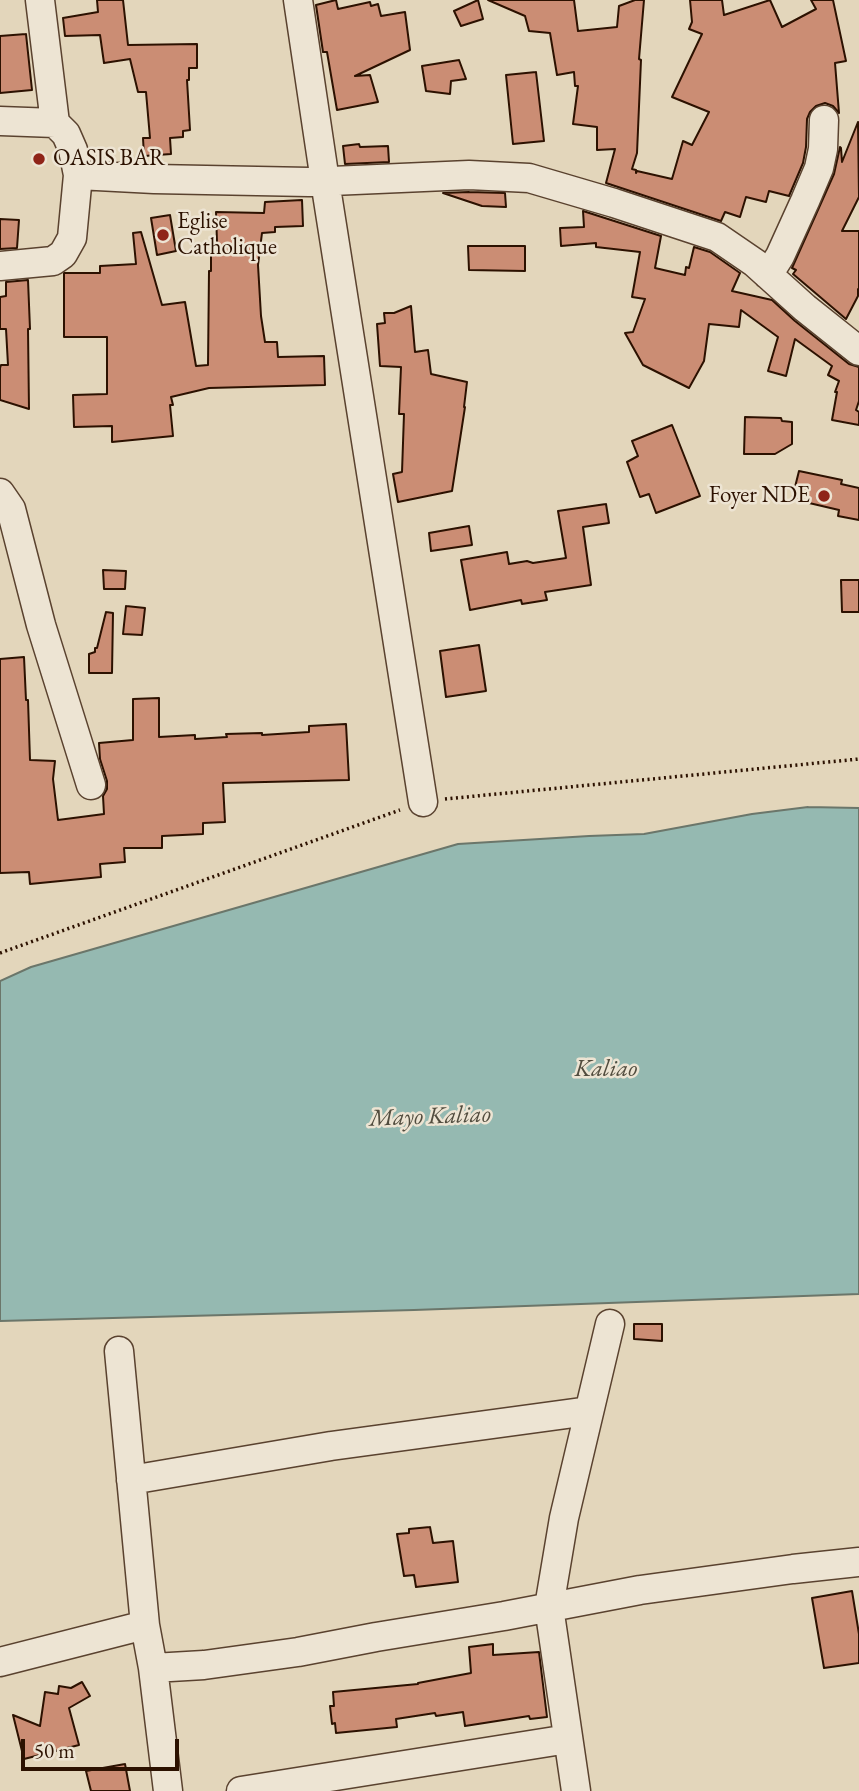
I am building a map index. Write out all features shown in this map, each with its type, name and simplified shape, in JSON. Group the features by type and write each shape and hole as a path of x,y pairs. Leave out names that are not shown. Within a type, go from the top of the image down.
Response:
{"street":[{"path":"0,266 53,261 63,254 72,238 78,175 73,150 66,134 55,123 40,0"},
{"path":"298,0 423,802"},
{"path":"768,275 780,256 819,168 824,120"},
{"path":"0,121 55,123"},
{"path":"78,175 309,182 469,175 528,177 717,237 755,262 805,308 859,351"},
{"path":"0,493 11,509 41,625 91,785"},
{"path":"576,1791 549,1607 565,1518 610,1324"},
{"path":"119,1351 145,1625 168,1791"},
{"path":"131,1480 331,1446 589,1411"},
{"path":"153,1668 204,1665 298,1652 653,1588 859,1562"},
{"path":"0,1662 145,1625"},
{"path":"241,1791 568,1739"}],"path":[{"path":"0,953 423,802 859,759"}],"water":[{"name":"Kaliao","path":"808,807 859,808 859,1294 0,1321 0,981 31,967 458,844 644,834 752,814"}],"building":[{"path":"97,0 123,0 128,45 197,44 197,68 189,68 187,80 190,130 183,131 183,137 170,138 171,154 144,156 143,138 150,138 146,92 138,92 130,59 104,63 100,35 65,36 63,18 98,12"},
{"path":"336,0 338,9 370,2 371,6 378,4 381,16 405,12 410,50 355,76 370,75 378,102 337,110 327,52 323,52 316,5"},
{"path":"478,0 483,19 461,26 454,11"},
{"path":"488,0 574,0 578,31 617,27 619,6 635,0 644,0 639,59 637,153 632,169 636,170 636,173 637,171 672,179 683,141 692,145 709,112 672,97 702,34 689,29 692,22 690,0 722,0 724,15 770,0 782,27 816,9 811,0 833,0 846,61 835,63 839,113 833,106 825,103 810,112 803,163 789,196 769,191 766,202 746,197 740,217 725,212 721,221 606,183 615,149 597,150 597,127 573,124 578,86 575,86 574,72 557,75 550,33 529,31 525,16"},
{"path":"26,34 32,90 0,93 0,36"},
{"path":"459,60 466,79 451,81 450,94 426,91 422,66"},
{"path":"536,72 544,141 513,144 506,75"},
{"path":"858,122 859,197 842,231 859,231 859,289 846,319 793,274 796,270 792,268 834,174 840,147 842,162"},
{"path":"359,144 360,147 388,146 389,162 345,164 343,146"},
{"path":"443,193 505,193 506,207 482,206"},
{"path":"302,200 303,226 275,227 275,232 262,233 258,265 261,316 265,342 277,342 278,357 324,356 325,385 209,388 171,397 173,436 112,442 112,426 74,427 73,395 107,394 107,337 64,337 64,273 100,273 100,266 136,264 133,233 141,232 162,305 185,302 196,366 208,365 209,271 211,242 217,242 216,212 264,213 265,202"},
{"path":"583,211 661,236 655,268 685,275 694,247 710,252 740,273 732,291 772,300 849,364 859,367 859,401 856,410 859,412 859,425 832,420 839,381 828,375 832,366 795,339 786,376 768,371 778,337 741,310 739,327 709,324 704,361 689,388 643,365 625,333 633,332 645,299 632,297 640,252 596,247 596,243 561,246 560,228 584,227"},
{"name":"Eglise Catholique","path":"170,215 176,251 157,255 151,218"},
{"path":"0,219 19,220 17,248 0,249"},
{"path":"468,246 525,246 525,271 469,270"},
{"path":"28,280 29,409 0,400 0,368 1,365 8,365 6,329 0,329 0,297 6,296 6,282"},
{"path":"411,306 415,352 428,350 431,374 467,382 452,491 398,502 393,474 402,472 404,414 399,414 401,367 380,366 377,324 385,323 384,313 394,313"},
{"path":"745,417 781,418 782,421 792,422 792,444 775,454 744,454"},
{"path":"672,425 700,496 656,513 649,494 640,497 627,462 638,456 632,441"},
{"path":"799,471 842,480 841,484 859,488 859,520 838,516 839,510 792,499"},
{"path":"606,504 609,523 583,527 591,585 545,592 547,600 522,604 521,600 470,610 461,560 507,552 509,564 566,558 558,511"},
{"path":"469,526 472,545 431,551 429,533"},
{"path":"103,570 126,571 125,589 104,589"},
{"path":"841,580 859,580 859,612 842,612"},
{"path":"126,606 145,608 142,635 123,634"},
{"path":"106,612 113,613 112,673 89,673 89,654 97,648"},
{"path":"479,645 486,691 446,697 440,651"},
{"path":"24,657 30,760 55,761 53,779 58,820 104,814 103,796 107,781 100,759 99,743 133,740 133,699 159,698 159,737 195,735 195,739 227,737 226,734 309,732 309,726 346,724 349,780 223,783 225,822 203,823 203,834 162,836 162,848 124,848 125,862 100,864 101,877 30,884 29,872 0,873 0,659"},
{"path":"634,1324 662,1324 662,1341 634,1339"},
{"path":"430,1527 433,1543 453,1541 458,1582 416,1587 414,1575 404,1576 397,1534 409,1533 409,1529"},
{"path":"852,1591 859,1634 859,1663 824,1668 812,1598"},
{"path":"493,1644 493,1655 539,1652 547,1717 530,1719 529,1716 465,1726 463,1712 436,1716 435,1713 396,1719 397,1727 336,1733 330,1706 334,1706 333,1692 418,1684 471,1673 469,1647"},
{"path":"82,1682 90,1696 69,1708 79,1745 24,1759 13,1715 40,1726 45,1692 58,1694 59,1686 71,1688"},
{"path":"125,1764 130,1791 91,1791 86,1771"}],"place":[{"name":"OASIS BAR","path":"39,159"},
{"name":"Eglise Catholique","path":"163,235"},
{"name":"Foyer NDE","path":"824,496"}],"water label":[{"name":"Mayo Kaliao","path":"430,1117"}]}
